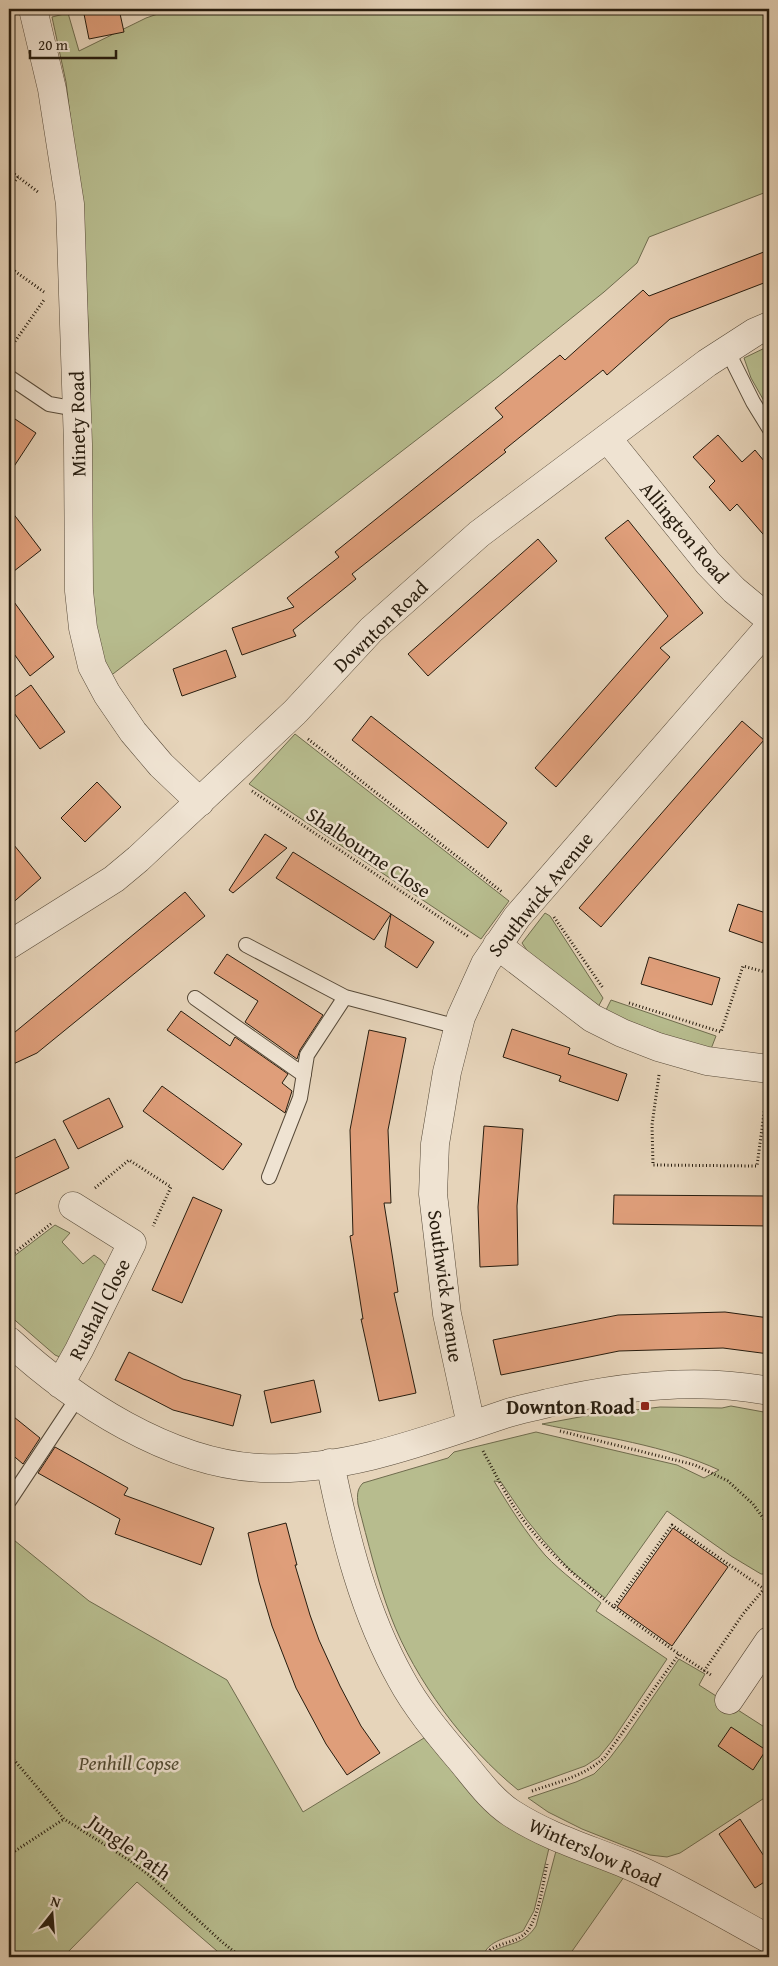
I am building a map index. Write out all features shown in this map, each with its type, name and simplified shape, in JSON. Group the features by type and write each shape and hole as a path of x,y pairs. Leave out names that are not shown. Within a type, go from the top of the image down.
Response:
{"street":[{"name":"Minety Road","path":"33,9 52,89 70,204 77,409 78,591 83,628 92,666 107,694 133,732 161,765 200,802"},
{"name":"Downton Road","path":"9,945 114,879 138,859 286,721 371,630 479,534 727,350 755,332 769,326"},
{"name":"Allington Road","path":"607,438 708,563 734,590 769,619"},
{"name":"Southwick Avenue","path":"471,1425 447,1314 433,1194 435,1144 458,1027 477,981 494,949 528,904 769,628"},
{"path":"494,949 592,1018 622,1033 768,1081"},
{"name":"Rushall Close","path":"69,1390 79,1350 132,1243 73,1206"},
{"path":"9,1341 69,1390 127,1427 182,1451 221,1463 260,1468 292,1468 347,1461 408,1446 507,1413 574,1397 614,1390 666,1385 716,1385 769,1391"},
{"name":"Winterslow Road","path":"330,1463 340,1515 357,1571 386,1650 401,1680 445,1742 494,1798 510,1812 554,1837 629,1866 720,1910 769,1939"},
{"path":"732,1696 760,1674 769,1641"}],"lane":[{"path":"727,350 753,402 769,428"},
{"path":"9,377 49,404 77,409"},
{"path":"246,945 345,997 458,1027"},
{"path":"270,1177 300,1098 307,1055 345,997"},
{"path":"195,998 304,1075"},
{"path":"9,1501 69,1390"}],"path":[{"path":"9,189 18,177"},
{"path":"9,267 48,295 9,350"},
{"path":"286,721 528,904 550,912 608,996"},
{"name":"Shalbourne Close","path":"229,776 494,949"},
{"path":"627,1002 722,1032 743,966 769,973"},
{"path":"663,1048 652,1125 653,1165 757,1166 768,1081"},
{"path":"471,1425 501,1486 520,1515 542,1543 564,1566 613,1608 704,1671 732,1696"},
{"path":"553,1430 695,1465 728,1481 753,1504 769,1526"},
{"path":"613,1608 672,1525 764,1589"},
{"path":"704,1671 743,1614 769,1584"},
{"path":"528,1792 594,1768 605,1757 678,1654"},
{"name":"Jungle Path","path":"9,1754 64,1819 129,1860 149,1875 241,1957"},
{"path":"9,1855 64,1819"},
{"path":"490,1957 490,1950 497,1945 511,1942 523,1936 530,1929 535,1916 554,1837"}],"green space":[{"path":"172,9 769,9 769,191 649,237 637,263 604,292 498,377 109,677 96,641 90,552 90,365 83,223 66,82 52,17 68,13 79,51 146,18"},
{"path":"769,346 768,408 751,378 744,358"},
{"path":"295,734 509,901 481,939 249,784"},
{"path":"545,913 550,916 603,998 597,1009 530,955 522,943"},
{"path":"611,1000 716,1036 711,1049 706,1051 605,1012"},
{"path":"55,1225 70,1233 62,1242 83,1264 94,1255 106,1266 62,1358 55,1355 9,1315 9,1260"},
{"path":"731,1406 769,1413 769,1574 761,1574 731,1556 667,1511 605,1598 569,1569 526,1519 501,1482 494,1481 531,1538 545,1555 601,1603 596,1611 667,1659 612,1741 599,1757 585,1766 518,1790 479,1754 461,1733 428,1688 401,1641 377,1575 358,1504 360,1488 363,1483 448,1458 454,1452 536,1432 677,1465 704,1478 719,1470 678,1454 655,1448 542,1424 585,1416 660,1407 722,1408"},
{"name":"Penhill Copse","path":"9,1536 89,1601 227,1680 303,1812 424,1738 482,1804 549,1848 534,1911 523,1931 494,1943 485,1951 483,1957 224,1957 137,1882 63,1957 9,1957"},
{"path":"679,1659 705,1674 699,1685 769,1730 769,1795 680,1853 667,1857 650,1855 582,1829 548,1812 528,1798 594,1774 609,1759 625,1738"},
{"path":"556,1851 624,1877 568,1957 493,1957 495,1950 518,1942 532,1932 536,1926"}],"building":[{"path":"83,9 119,9 124,32 89,39"},
{"path":"769,250 769,281 670,319 607,375 603,370 504,450 506,452 352,574 356,579 293,630 296,636 242,655 232,628 294,607 287,598 339,557 335,552 503,417 495,408 560,355 565,360 643,290 649,296"},
{"path":"9,415 36,433 9,474"},
{"path":"718,435 742,462 755,450 769,467 769,541 737,504 730,511 709,487 715,481 693,457"},
{"path":"9,508 41,550 9,575"},
{"path":"628,520 703,613 660,648 670,657 556,787 535,768 668,616 605,538"},
{"path":"538,539 557,561 428,676 408,654"},
{"path":"9,595 54,657 30,676 9,647"},
{"path":"226,650 236,677 182,696 173,669"},
{"path":"31,685 65,732 40,749 9,706 9,701"},
{"path":"371,716 507,823 488,848 352,740"},
{"path":"742,721 764,740 601,927 579,908"},
{"path":"97,782 121,807 85,842 61,818"},
{"path":"265,834 287,848 233,893 229,890"},
{"path":"9,839 41,878 9,906"},
{"path":"293,852 391,914 374,940 276,878"},
{"path":"185,892 205,916 37,1053 9,1066 9,1037"},
{"path":"738,904 769,914 769,945 729,931"},
{"path":"391,914 434,942 417,968 385,947"},
{"path":"227,954 323,1015 300,1050 297,1059 245,1022 258,1001 214,973"},
{"path":"649,957 720,978 712,1005 641,984"},
{"path":"181,1011 230,1046 235,1037 288,1074 282,1083 292,1091 285,1113 167,1030"},
{"path":"512,1029 570,1048 568,1054 627,1074 618,1101 559,1081 561,1076 503,1057"},
{"path":"369,1030 406,1038 388,1130 391,1203 384,1203 398,1292 394,1293 416,1393 379,1401 361,1319 363,1319 350,1236 353,1235 350,1130"},
{"path":"162,1086 242,1144 223,1170 143,1111"},
{"path":"109,1098 123,1127 78,1149 63,1121"},
{"path":"484,1126 523,1129 517,1206 518,1265 480,1267 478,1207"},
{"path":"55,1139 69,1168 9,1197 9,1161"},
{"path":"614,1195 769,1196 769,1226 613,1224"},
{"path":"193,1197 222,1210 182,1303 152,1290"},
{"path":"725,1312 769,1318 769,1354 723,1348 619,1351 501,1375 493,1340 618,1315"},
{"path":"129,1352 183,1379 241,1395 233,1426 173,1410 115,1380"},
{"path":"314,1380 321,1412 271,1423 264,1391"},
{"path":"9,1413 40,1438 23,1464 9,1452"},
{"path":"55,1447 128,1488 124,1495 214,1528 201,1565 115,1534 120,1519 38,1473"},
{"path":"286,1523 297,1565 295,1565 319,1640 361,1726 380,1753 347,1775 326,1744 296,1688 272,1626 259,1582 248,1533"},
{"path":"673,1528 728,1567 672,1646 617,1607"},
{"path":"731,1727 766,1750 753,1770 718,1746"},
{"path":"740,1819 769,1864 769,1879 755,1888 719,1834"}],"place":[{"name":"Downton Road","path":"645,1406"}]}
